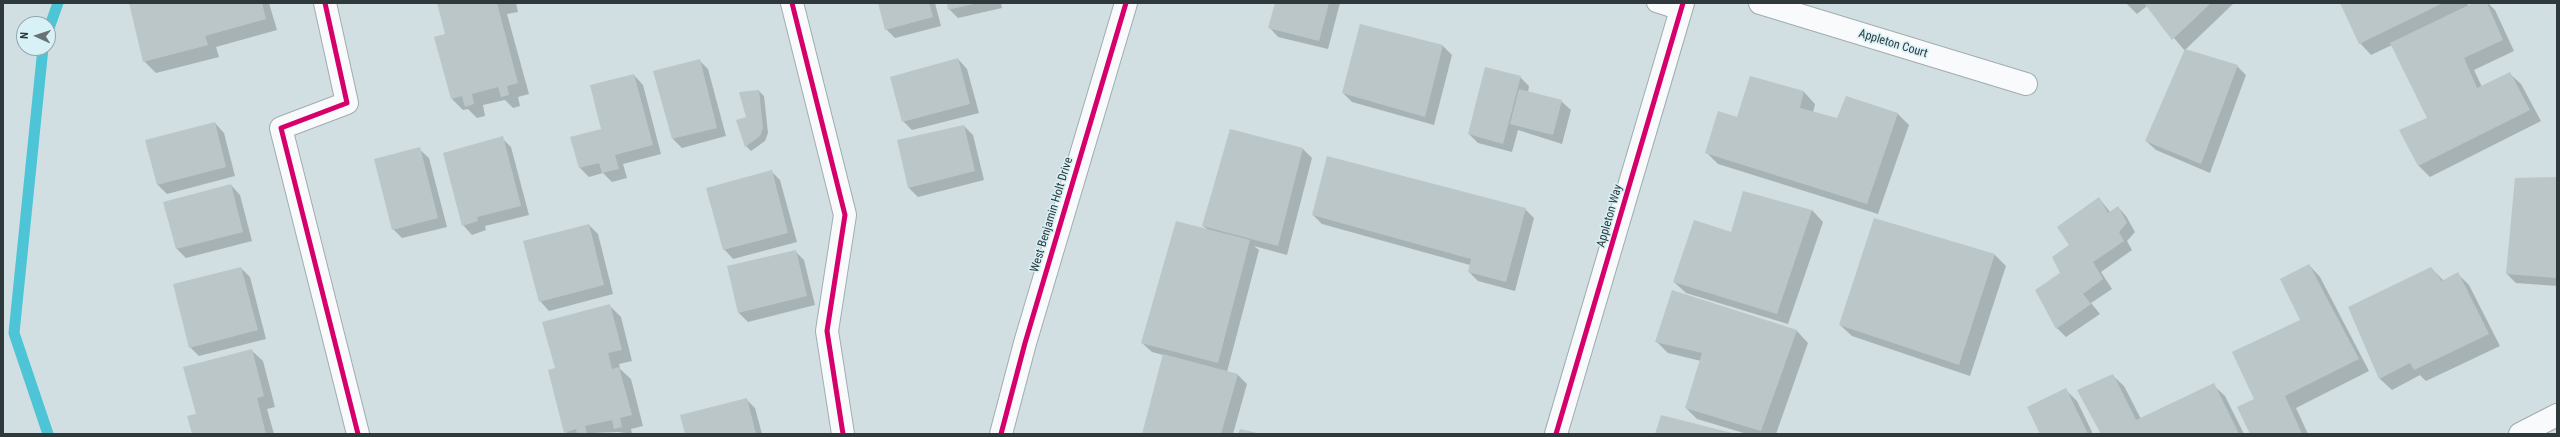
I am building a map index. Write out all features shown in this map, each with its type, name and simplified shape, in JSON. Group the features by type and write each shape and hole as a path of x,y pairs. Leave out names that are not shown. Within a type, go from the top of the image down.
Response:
{"street":[{"path":"325,3 347,103 281,128 358,434"},
{"path":"792,3 845,214 827,331 843,434"},
{"name":"West Benjamin Holt Drive","path":"1001,434 1025,343 1126,3"},
{"name":"Appleton Court","path":"1760,3 2026,84"},
{"name":"Appleton Way","path":"1556,434 1682,7"},
{"path":"2530,432 2557,415"}],"lane":[{"path":"1656,3 1682,7"}],"building":[{"path":"129,3 262,3 266,19 205,36 208,45 143,62"},
{"path":"437,3 497,3 518,83 507,86 509,95 501,97 498,87 472,94 474,104 465,107 462,96 451,99 434,37 445,34"},
{"path":"878,3 929,3 933,17 885,30"},
{"path":"947,3 973,3 973,4 948,10"},
{"path":"1275,3 1329,3 1319,41 1268,28"},
{"path":"2144,3 2211,3 2172,40"},
{"path":"2340,3 2443,3 2359,44"},
{"path":"2473,3 2487,3 2503,40 2464,58 2477,88 2510,72 2530,110 2418,166 2399,130 2427,118 2390,43"},
{"path":"1360,24 1443,45 1425,117 1342,93"},
{"path":"2185,49 2238,65 2201,164 2145,141"},
{"path":"958,58 970,104 902,122 890,77"},
{"path":"700,59 717,128 672,139 653,71"},
{"path":"1485,67 1521,76 1503,144 1468,134"},
{"path":"634,74 653,145 615,155 619,169 602,173 599,163 579,168 570,137 601,129 590,85"},
{"path":"1750,76 1804,91 1800,108 1837,118 1846,96 1898,113 1867,204 1705,153 1718,111 1737,117"},
{"path":"1519,89 1562,100 1553,135 1510,124"},
{"path":"759,90 763,128 760,136 745,147 736,120 746,117 739,92"},
{"path":"215,122 226,167 157,185 145,140"},
{"path":"964,125 975,171 908,188 897,140"},
{"path":"1230,129 1303,148 1278,246 1202,226"},
{"path":"503,136 521,206 477,217 478,221 462,226 443,153"},
{"path":"420,147 438,218 392,230 374,159"},
{"path":"1327,156 1526,208 1506,282 1468,272 1471,259 1312,215"},
{"path":"772,170 788,233 723,250 706,188"},
{"path":"2557,177 2557,278 2506,274 2515,178"},
{"path":"231,184 243,232 176,249 163,202"},
{"path":"1743,191 1812,210 1777,314 1673,282 1694,220 1731,232"},
{"path":"2099,197 2108,213 2118,206 2127,223 2119,232 2124,241 2093,262 2103,279 2083,294 2091,304 2056,329 2035,290 2060,273 2052,257 2069,245 2057,227"},
{"path":"1874,218 1995,254 1959,365 1839,325"},
{"path":"1176,221 1250,240 1218,363 1141,343"},
{"path":"589,224 604,285 539,302 523,241"},
{"path":"796,250 807,296 738,313 727,266"},
{"path":"2309,264 2359,359 2285,396 2302,434 2250,434 2237,407 2254,399 2232,352 2300,320 2280,279"},
{"path":"241,267 258,330 189,348 173,284"},
{"path":"2431,267 2442,281 2458,272 2489,334 2414,370 2410,363 2379,379 2348,307"},
{"path":"1672,290 1797,330 1761,431 1685,408 1702,353 1655,342"},
{"path":"610,304 622,350 608,353 612,369 619,367 632,415 620,418 622,427 614,429 612,420 585,426 587,434 577,434 576,429 564,433 548,370 555,368 542,322"},
{"path":"252,349 264,396 257,398 266,434 192,434 187,416 196,414 183,367"},
{"path":"1163,354 1238,374 1221,434 1142,434"},
{"path":"2113,374 2136,420 2214,383 2239,434 2101,434 2077,390"},
{"path":"2066,388 2088,434 2040,434 2027,407"},
{"path":"747,398 756,434 685,434 680,415"},
{"path":"1661,415 1732,433 1732,434 1655,434"},
{"path":"1240,429 1257,433 1257,434 1238,434"}],"waterway":[{"path":"53,16 58,3"},
{"path":"42,56 14,333 48,434"}],"cycle path":[{"path":"325,3 347,103 281,128 358,434"},
{"path":"792,3 845,215 827,331 843,434"},
{"path":"1001,434 1025,343 1126,3"},
{"path":"1556,434 1683,3"}]}
